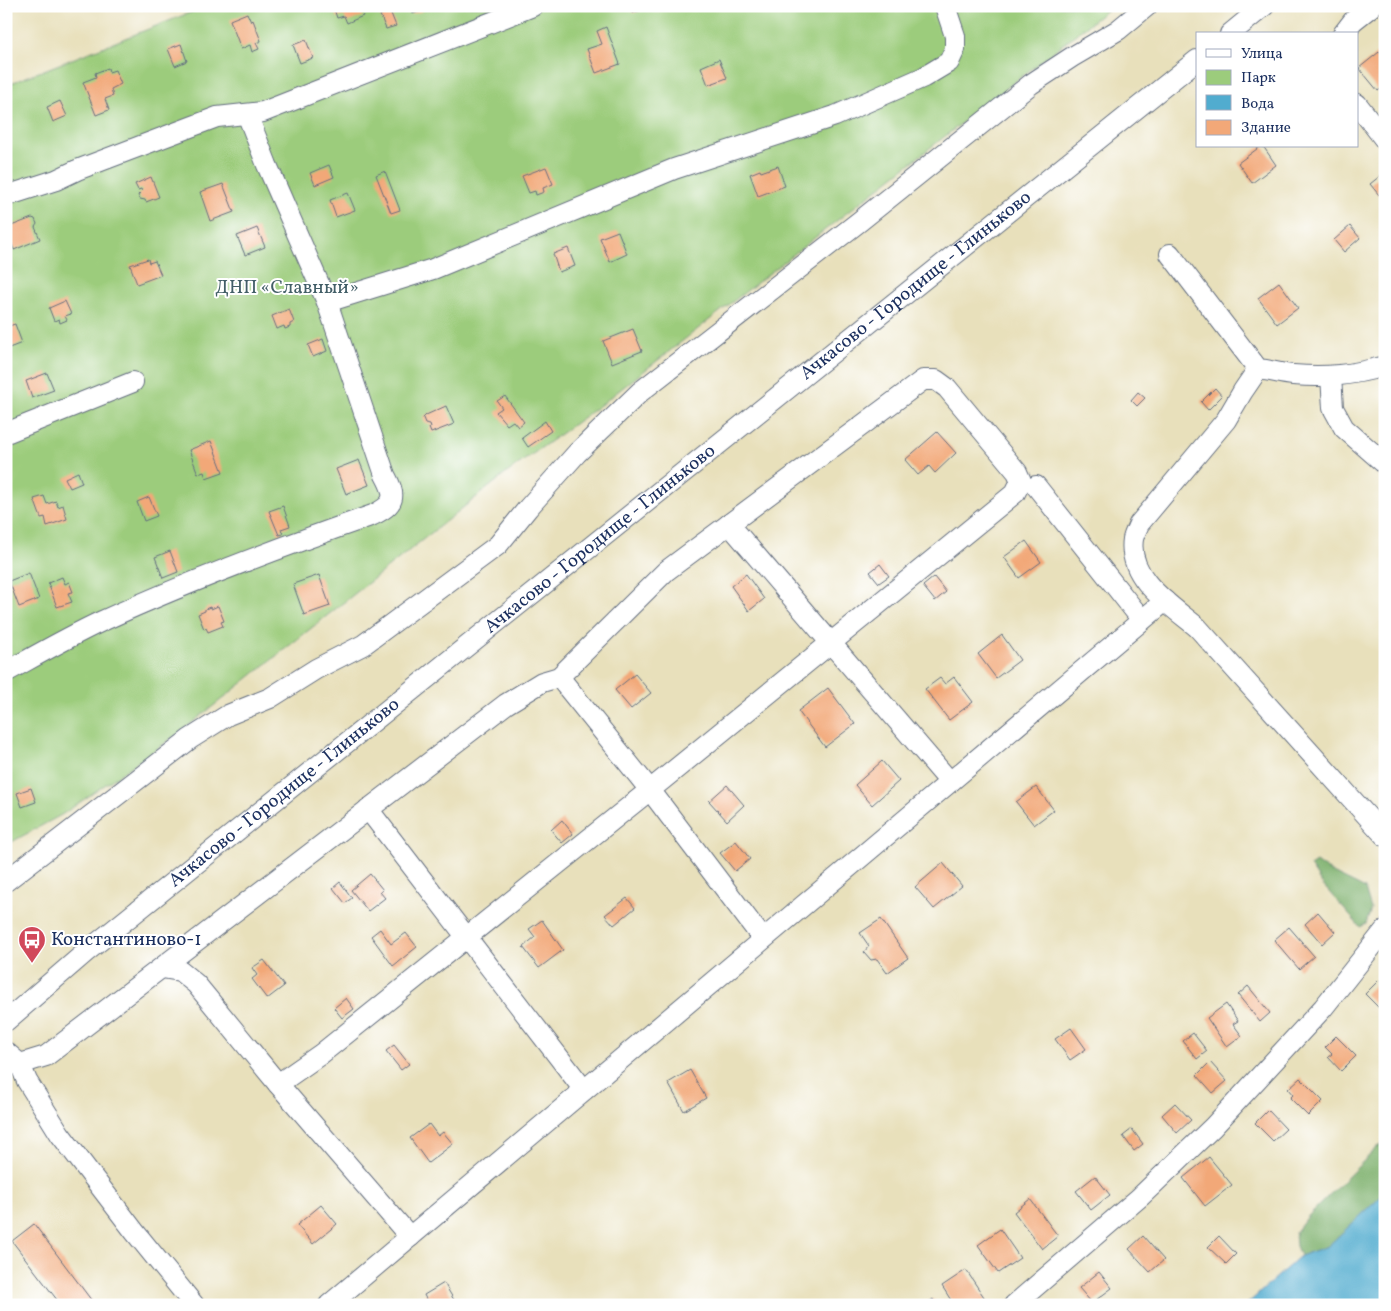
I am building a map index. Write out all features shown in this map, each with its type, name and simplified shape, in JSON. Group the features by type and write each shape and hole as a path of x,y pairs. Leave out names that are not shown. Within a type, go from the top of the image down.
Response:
{"street":[{"path":"6,196 56,180 217,117 263,112 533,6"},
{"path":"328,302 433,269 674,169 835,116 924,77 949,62 954,49 955,36 945,6"},
{"path":"6,881 190,739 228,715 270,698 316,669 363,645 498,545 577,453 640,392 860,221 1031,84 1118,30 1147,6"},
{"path":"1232,32 1264,6"},
{"path":"1346,32 1354,21 1372,6"},
{"name":"Ачкасово - Городище - Глиньково","path":"6,1021 86,952 1196,61"},
{"path":"1358,105 1385,140"},
{"path":"6,672 99,622 283,547 387,508 393,499 392,488 385,475 328,302 267,165 247,114"},
{"path":"1170,254 1258,369 1290,375 1331,376 1354,374 1385,366"},
{"path":"1258,369 1226,420 1139,524 1133,538 1134,557 1143,579 1165,601 1198,628 1385,836"},
{"path":"1331,376 1333,408 1344,428 1385,464"},
{"path":"194,1305 134,1231 60,1134 13,1058 46,1056 506,704 542,682 559,677 666,571 923,380 936,380 947,388 1017,472 1021,481 1014,493 650,790 320,1054 278,1084"},
{"path":"6,433 134,382"},
{"path":"1036,486 1142,620"},
{"path":"729,524 950,782"},
{"path":"329,1305 1165,601"},
{"path":"559,677 650,790 763,940"},
{"path":"368,809 584,1090"},
{"path":"1014,1305 1140,1197 1213,1127 1323,1008 1385,930"},
{"path":"162,968 180,971 196,984 278,1084 410,1237"}],"green space":[{"name":"ДНП «Славный»","path":"207,6 1112,6 603,403 508,472 178,734 63,814 6,845 6,85"},
{"path":"1316,862 1365,889 1371,909 1366,924 1360,927 1321,883 1310,866"},
{"path":"1385,1140 1385,1193 1328,1246 1300,1256 1296,1246 1295,1233 1309,1215"}],"water":[{"path":"1385,1193 1385,1305 1246,1305 1300,1256 1328,1246"}],"building":[{"path":"333,6 359,6 363,16 347,23 344,16 337,18"},
{"path":"409,6 421,6 422,11 412,14"},
{"path":"630,6 651,6 633,13"},
{"path":"385,10 386,12 390,11 396,26 386,29 380,15"},
{"path":"247,13 251,22 253,20 261,41 256,43 259,49 252,52 250,45 241,49 230,20"},
{"path":"606,27 620,64 596,73 587,49 602,44 597,31"},
{"path":"306,40 313,58 300,63 293,45"},
{"path":"181,44 187,61 175,66 168,49"},
{"path":"1379,52 1385,59 1385,86 1378,91 1359,68"},
{"path":"719,59 727,78 708,85 701,67"},
{"path":"108,68 109,72 115,70 121,84 111,89 113,96 105,99 109,110 96,115 83,82 96,77 95,73"},
{"path":"60,101 67,116 53,122 47,107"},
{"path":"1258,148 1264,148 1276,165 1252,183 1238,163"},
{"path":"329,165 334,177 315,185 310,173"},
{"path":"778,166 785,186 758,196 750,174"},
{"path":"546,167 553,184 543,188 544,192 536,195 535,191 529,193 522,176"},
{"path":"385,171 400,210 391,213 376,175"},
{"path":"1385,172 1385,190 1379,195 1370,184"},
{"path":"151,177 159,197 146,202 140,199 138,195 142,191 141,189 138,190 135,184"},
{"path":"223,184 234,212 210,221 200,192"},
{"path":"348,193 355,210 336,217 330,200"},
{"path":"32,218 35,219 37,224 35,227 40,239 14,250 6,228"},
{"path":"1350,226 1360,238 1344,252 1334,240"},
{"path":"257,228 265,247 245,255 237,236"},
{"path":"618,231 627,254 610,262 600,238"},
{"path":"568,248 575,266 559,272 553,254"},
{"path":"148,259 149,263 155,261 161,275 137,284 130,265"},
{"path":"1279,282 1298,308 1277,324 1258,298"},
{"path":"65,301 71,314 65,316 67,320 60,323 59,319 54,321 49,308"},
{"path":"289,309 294,322 290,324 290,327 285,329 284,326 277,329 272,316"},
{"path":"15,324 22,343 9,348 6,340 6,327"},
{"path":"633,329 642,351 612,363 603,341"},
{"path":"323,339 327,351 313,357 308,345"},
{"path":"47,373 54,390 32,398 26,381"},
{"path":"1215,388 1222,396 1208,410 1201,402"},
{"path":"1138,392 1145,398 1137,406 1131,400"},
{"path":"505,396 524,422 518,427 513,421 507,425 496,412 502,408 497,401"},
{"path":"446,406 454,424 431,433 430,424 425,423 423,418"},
{"path":"545,421 551,431 528,447 522,438"},
{"path":"937,432 956,453 935,473 929,466 918,475 905,460"},
{"path":"211,441 223,472 206,478 204,472 198,474 189,450"},
{"path":"359,460 369,485 346,494 336,469"},
{"path":"78,472 82,483 70,488 65,478"},
{"path":"44,496 47,504 56,501 58,507 63,505 67,519 47,526 45,517 41,518 34,499"},
{"path":"149,497 157,516 144,521 137,502"},
{"path":"283,506 290,526 281,529 283,534 279,535 269,511"},
{"path":"1026,541 1041,562 1019,578 1004,557"},
{"path":"170,551 178,572 163,578 155,557"},
{"path":"880,564 889,576 879,583 870,572"},
{"path":"29,573 39,599 19,607 9,581"},
{"path":"746,574 764,599 749,611 731,586"},
{"path":"319,575 330,606 304,615 293,584"},
{"path":"62,577 65,584 69,582 73,592 68,593 72,602 57,607 48,583"},
{"path":"934,577 946,592 935,601 923,586"},
{"path":"218,606 224,621 221,622 223,626 208,632 206,628 204,629 198,614 210,607 211,609"},
{"path":"1002,635 1020,660 996,678 978,654"},
{"path":"635,674 651,693 631,709 615,690"},
{"path":"954,677 973,702 949,720 925,689 940,678 945,684"},
{"path":"828,688 855,724 825,747 798,711"},
{"path":"882,761 899,781 872,805 855,785"},
{"path":"727,785 744,805 727,821 709,801"},
{"path":"1036,787 1054,810 1034,825 1016,802"},
{"path":"31,788 36,802 22,807 17,793"},
{"path":"562,820 573,834 562,843 551,830"},
{"path":"736,841 750,859 735,871 720,853"},
{"path":"943,863 962,886 934,909 915,887"},
{"path":"370,874 383,890 380,892 385,898 368,911 351,890"},
{"path":"340,882 352,898 345,903 333,888"},
{"path":"627,898 635,908 614,925 605,915"},
{"path":"1318,912 1335,932 1322,944 1305,924"},
{"path":"881,919 908,958 887,973 877,959 871,960 864,952 869,946 860,933"},
{"path":"542,920 563,950 539,968 523,947 535,937 529,929"},
{"path":"1289,927 1314,956 1299,969 1274,940"},
{"path":"380,929 391,944 406,933 417,947 393,966 371,936"},
{"path":"264,960 284,986 267,999 252,979 257,975 252,968"},
{"path":"1379,980 1385,985 1385,1014 1365,994"},
{"path":"1248,986 1270,1013 1260,1022 1238,995"},
{"path":"346,998 354,1009 342,1018 334,1008"},
{"path":"1226,1004 1238,1021 1233,1024 1242,1036 1227,1047 1207,1018"},
{"path":"1071,1028 1086,1049 1070,1060 1055,1039"},
{"path":"1193,1033 1207,1051 1197,1059 1183,1041"},
{"path":"1336,1036 1356,1056 1341,1071 1328,1057 1332,1054 1325,1047"},
{"path":"394,1045 409,1064 401,1070 386,1051"},
{"path":"1210,1062 1227,1081 1213,1093 1197,1075"},
{"path":"690,1070 706,1098 684,1111 668,1083"},
{"path":"1300,1078 1323,1101 1308,1116 1290,1098 1293,1095 1288,1089"},
{"path":"1175,1103 1191,1120 1177,1133 1162,1115"},
{"path":"1268,1110 1286,1129 1273,1141 1255,1123"},
{"path":"429,1124 438,1136 443,1132 453,1144 428,1163 410,1138"},
{"path":"1132,1129 1143,1144 1134,1151 1123,1136"},
{"path":"1209,1157 1232,1185 1205,1206 1183,1178"},
{"path":"1095,1176 1110,1195 1091,1210 1076,1191"},
{"path":"1030,1199 1058,1236 1042,1249 1014,1212"},
{"path":"321,1205 337,1224 313,1244 297,1225"},
{"path":"34,1224 95,1305 61,1305 12,1241"},
{"path":"1000,1229 1020,1258 998,1273 978,1245"},
{"path":"1143,1236 1164,1260 1150,1272 1129,1249"},
{"path":"1219,1236 1236,1254 1226,1264 1208,1247"},
{"path":"966,1270 986,1300 978,1305 954,1305 942,1286"},
{"path":"1099,1272 1112,1288 1092,1303 1079,1288"},
{"path":"444,1283 457,1305 429,1305 424,1295"},
{"path":"933,1299 937,1305 925,1305"}],"place":[{"name":"Константиново-1","path":"32,964"}]}
